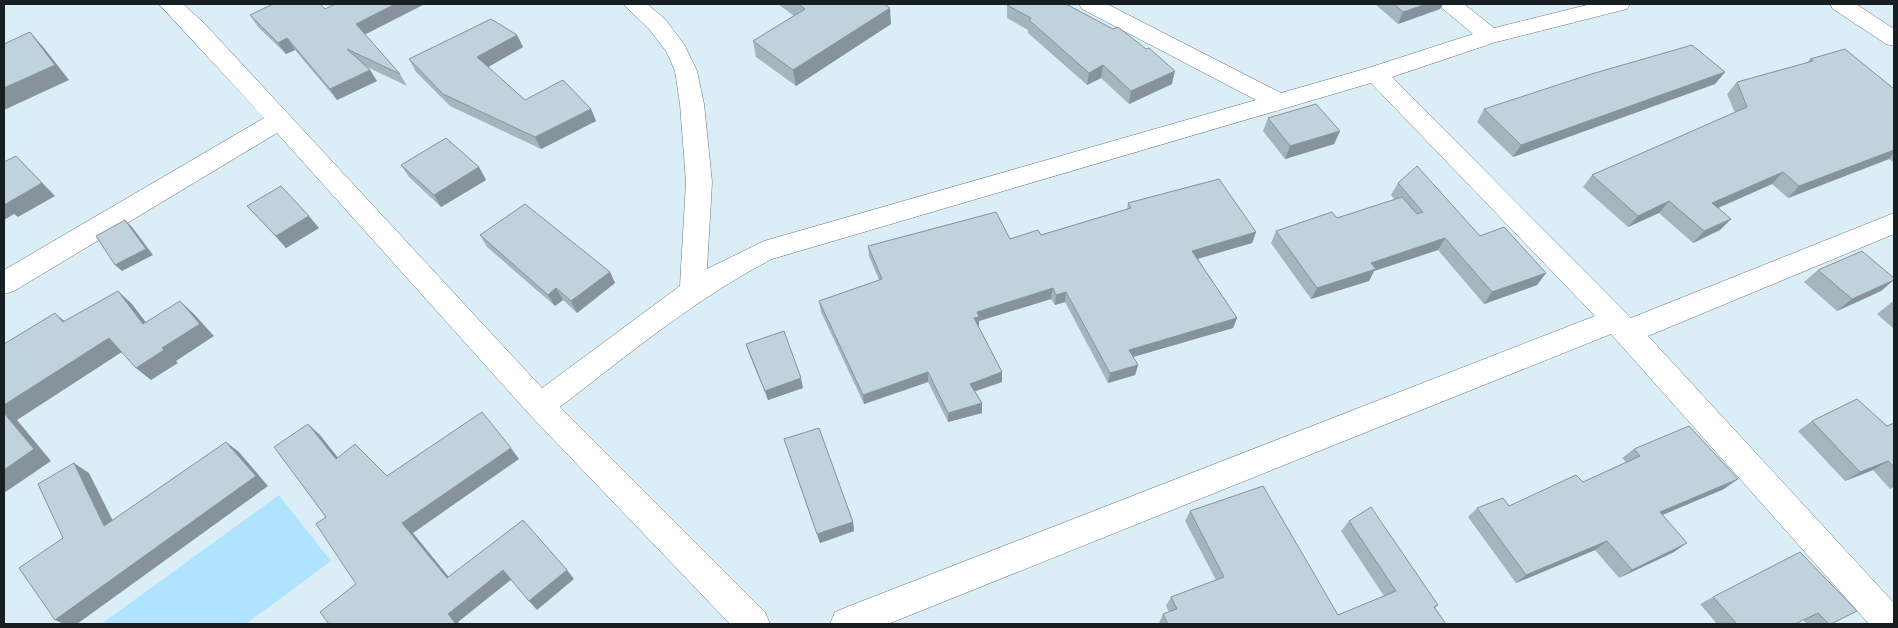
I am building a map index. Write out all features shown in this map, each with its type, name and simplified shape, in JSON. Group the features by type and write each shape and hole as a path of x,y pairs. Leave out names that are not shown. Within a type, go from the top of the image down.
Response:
{"street":[{"path":"170,4 196,28 540,406 753,624"},
{"path":"634,4 657,24 676,49 686,71 692,104 699,182 693,290"},
{"path":"1090,4 1279,102"},
{"path":"1452,4 1490,36"},
{"path":"540,406 693,290 731,267 764,252 1376,74 1490,36 1619,4"},
{"path":"1841,4 1894,39"},
{"path":"1376,74 1621,326 1891,624"},
{"path":"4,283 280,120"},
{"path":"847,624 1621,326 1894,224"}],"shaded area":[{"path":"279,495 331,561 246,624 101,624"}],"building":[{"path":"273,4 320,4 325,9 335,4 395,4 356,24 400,74 347,49 370,70 330,89 287,38 278,43 250,15"},
{"path":"798,4 884,4 890,8 793,70 753,41 805,9"},
{"path":"1066,4 1113,29 1118,27 1146,49 1149,48 1175,71 1131,91 1103,65 1089,73 1029,20 1031,18 1007,5"},
{"path":"1394,4 1427,4 1403,12"},
{"path":"491,19 517,35 477,57 525,100 563,80 591,109 535,137 443,94 409,59"},
{"path":"30,32 55,65 4,88 4,44"},
{"path":"1692,45 1725,72 1521,145 1484,109 1588,75"},
{"path":"1845,49 1894,89 1894,150 1799,186 1783,172 1712,203 1731,219 1704,231 1669,201 1638,216 1592,175 1747,107 1737,82 1813,61 1810,59"},
{"path":"1316,104 1340,131 1290,146 1268,118"},
{"path":"446,138 479,167 434,195 401,165"},
{"path":"16,156 42,183 4,205 4,162"},
{"path":"1417,166 1480,236 1504,227 1546,273 1492,292 1445,238 1371,263 1376,269 1317,288 1276,231 1332,212 1337,218 1402,197 1417,214 1423,212 1398,183"},
{"path":"1219,179 1256,232 1192,251 1237,318 1129,350 1138,365 1110,373 1066,292 1056,295 1053,288 977,312 979,317 974,318 1002,372 970,384 982,403 948,413 928,372 863,395 819,301 882,279 868,246 996,212 1010,239 1038,230 1041,235 1131,208 1128,203"},
{"path":"281,186 309,216 276,236 247,206"},
{"path":"525,204 610,272 571,301 556,288 548,295 480,235"},
{"path":"125,220 146,249 115,265 96,236"},
{"path":"1862,251 1894,280 1852,299 1818,270"},
{"path":"118,291 143,324 180,301 200,324 162,348 164,350 136,368 109,338 4,405 4,344 55,313 63,322"},
{"path":"784,331 801,378 765,391 746,344"},
{"path":"1857,399 1887,426 1894,423 1894,467 1888,461 1860,472 1812,421"},
{"path":"482,412 511,448 402,523 447,578 523,520 567,570 529,601 503,570 448,614 456,624 329,624 320,612 356,584 316,524 326,517 274,447 308,424 336,459 355,444 387,476"},
{"path":"4,413 34,449 4,470"},
{"path":"1689,426 1738,479 1660,512 1687,543 1632,570 1607,541 1526,575 1477,508 1503,498 1509,506 1576,475 1583,482 1640,456 1634,449"},
{"path":"819,428 853,522 817,534 784,439"},
{"path":"226,442 256,476 55,620 19,568 63,538 38,484 74,463 104,526"},
{"path":"1263,486 1338,615 1396,591 1349,521 1371,507 1438,605 1434,607 1446,624 1168,624 1163,614 1177,609 1171,597 1224,577 1190,511"},
{"path":"1800,552 1857,611 1831,624 1818,613 1795,624 1737,624 1713,597"}]}
